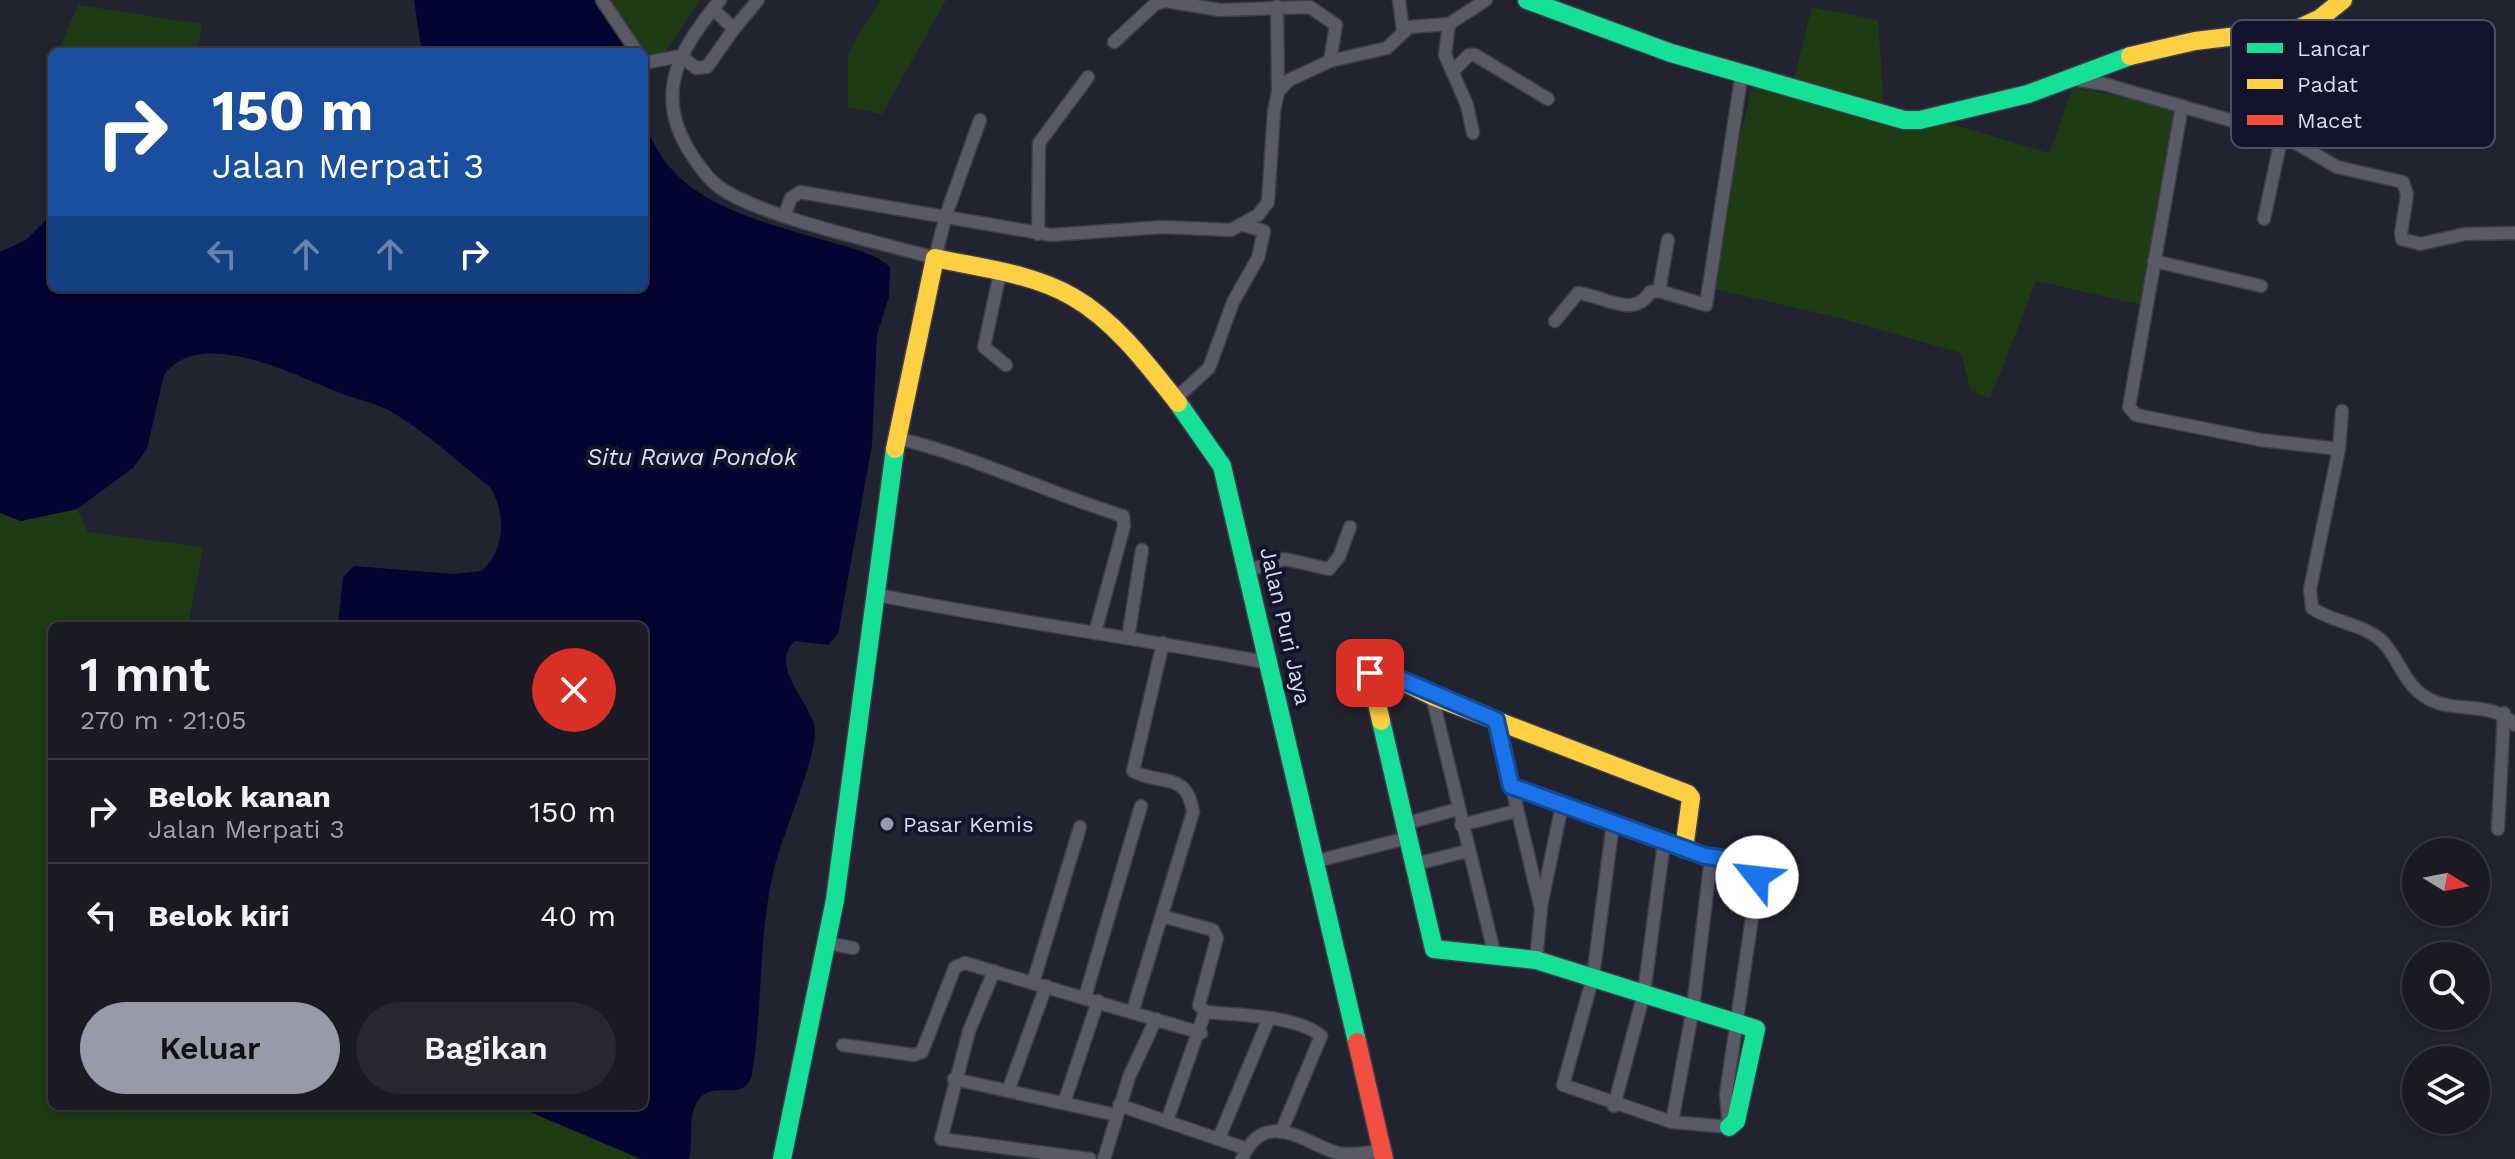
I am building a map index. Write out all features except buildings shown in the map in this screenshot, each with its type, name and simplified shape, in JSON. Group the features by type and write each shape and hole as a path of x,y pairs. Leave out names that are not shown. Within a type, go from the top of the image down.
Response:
{"street":[{"path":"602,0 634,48"},
{"path":"648,62 681,56 696,68 707,67 758,0"},
{"path":"1399,0 1403,31"},
{"path":"1278,92 1298,74 1330,61 1387,48 1403,31 1421,24 1449,24 1486,0"},
{"path":"1527,0 1622,37 1904,120 1961,111 2028,94 2125,57 2195,41 2231,37"},
{"path":"2317,20 2343,0"},
{"path":"1114,42 1155,4 1166,1 1220,10 1312,3 1336,25 1330,61"},
{"path":"734,29 717,4 681,56 673,75 671,96 675,118 693,158 718,186 785,214 935,258"},
{"path":"785,214 791,198 800,192 946,215 1038,234 1066,235 1162,227 1224,231 1243,225 1258,215 1268,202 1273,163 1271,134 1278,92 1277,6"},
{"path":"1449,24 1445,55 1467,105 1473,133"},
{"path":"1452,72 1469,55 1475,55 1548,99"},
{"path":"1555,321 1578,293 1631,307 1645,301 1650,292 1659,291 1703,305 1708,303 1742,72"},
{"path":"1038,234 1039,143 1088,77"},
{"path":"2068,79 2104,84 2231,120"},
{"path":"2182,106 2129,407 2136,415 2261,440 2339,449"},
{"path":"782,1159 827,943 878,595 897,430 946,215 980,120"},
{"path":"2264,219 2279,148"},
{"path":"2304,148 2337,167 2403,182 2407,194 2401,234 2406,242 2432,243 2465,234 2515,233"},
{"path":"1173,401 1209,368 1233,302 1258,258 1264,231 1243,225"},
{"path":"1659,291 1668,240"},
{"name":"Jalan Puri Jaya","path":"935,258 1000,273 1069,294 1083,302 1132,350 1207,438 1222,466 1269,663 1324,859 1383,1155"},
{"path":"2154,261 2261,286"},
{"path":"1000,273 984,347 1006,365"},
{"path":"2342,411 2339,449 2310,589 2312,608 2366,630 2384,643 2424,697 2451,705 2484,707 2504,713 2515,725"},
{"path":"897,430 1064,498 1123,516 1124,526 1095,633"},
{"path":"1249,570 1285,559 1329,569 1339,557 1350,527"},
{"path":"1128,638 1142,550"},
{"path":"878,595 1005,620 1163,643 1269,663"},
{"path":"1133,1010 1193,812 1188,793 1178,784 1133,771 1163,643"},
{"path":"1613,823 1593,977 1563,1085 1614,1106 1672,1122 1729,1127 1736,1121 1758,1033 1693,1008 1593,977 1536,960 1434,949 1369,676 1379,670 1432,696 1688,794 1691,798 1684,849"},
{"path":"1432,696 1467,851 1495,956"},
{"path":"2498,829 2504,713"},
{"path":"1496,720 1541,909"},
{"path":"1511,786 1711,858 1750,862 1757,877 1738,1023"},
{"path":"1536,960 1541,909 1562,805"},
{"path":"1064,1103 1141,806"},
{"path":"1324,859 1355,851 1458,809"},
{"path":"1461,825 1516,811"},
{"path":"1008,1091 1040,984 1080,827"},
{"path":"1614,1106 1644,993 1664,842"},
{"path":"1412,865 1467,851"},
{"path":"1672,1122 1693,1008 1711,858"},
{"path":"1162,916 1213,930 1216,934 1199,1005 1205,1012 1269,1018 1314,1031 1321,1036 1281,1132"},
{"path":"827,943 853,948"},
{"path":"843,1045 914,1055 922,1052 955,967 965,963 1133,1010 1201,1033"},
{"path":"994,971 954,1079 941,1139 1090,1159"},
{"path":"1167,1121 1201,1033 1205,1012"},
{"path":"1219,1138 1269,1018"},
{"path":"1104,1159 1117,1110 1156,1019"},
{"path":"954,1079 1167,1121 1219,1138 1245,1154 1263,1136 1281,1132 1298,1134 1337,1153 1383,1155"}],"green space":[{"path":"598,0 700,0 648,78 648,48 626,48"},
{"path":"880,0 946,0 882,114 848,107 848,53"},
{"path":"78,5 202,24 199,48 60,48"},
{"path":"1812,7 1878,20 1884,104 2049,153 2073,87 2178,109 2143,305 2036,281 1990,399 1971,391 1961,353 1843,319 1715,289 1734,164 1754,79 1791,90"},
{"path":"77,509 88,532 203,547 189,622 48,622 48,1110 525,1110 641,1159 0,1159 0,513 21,521"}],"water":[{"path":"414,0 598,0 626,48 421,48"},
{"name":"Situ Rawa Pondok","path":"648,127 654,144 670,168 691,187 715,202 770,224 860,251 890,267 889,297 877,334 872,445 838,634 828,645 795,641 788,651 786,662 788,673 812,720 814,743 778,854 769,894 752,1075 742,1088 714,1091 700,1098 693,1112 689,1159 641,1159 525,1110 648,1110 648,622 338,622 343,577 354,566 454,574 482,571 496,552 499,542 499,508 490,487 430,438 392,412 247,358 200,354 180,361 164,375 147,449 133,468 77,509 21,521 0,513 0,252 26,240 48,218 48,292 648,292"}],"traffic: fast":[{"path":"1527,0 1671,53 1904,120 1920,120 2028,94 2130,56"},
{"path":"1178,403 1222,466 1357,1042"},
{"path":"782,1159 835,900 895,449"},
{"path":"1381,721 1434,949 1536,960 1756,1029 1736,1121 1729,1127"}],"traffic: slow":[{"path":"2317,20 2343,0"},
{"path":"2130,56 2195,41 2231,37"},
{"path":"895,449 935,258 1023,277 1073,297 1117,331 1178,403"},
{"path":"1381,721 1370,673 1379,670 1432,696 1688,794 1691,798 1684,849"}],"traffic: jam":[{"path":"1357,1042 1384,1159"}],"place":[{"name":"Pasar Kemis","path":"887,824"}],"route":[{"path":"1370,673 1379,670 1432,696 1496,720 1511,786 1711,858 1750,862 1757,877"}]}
